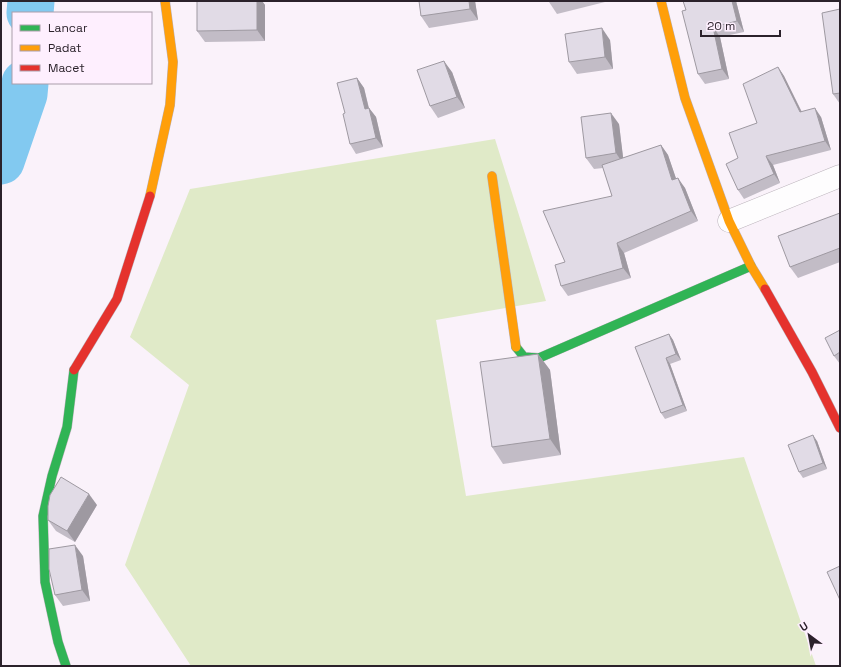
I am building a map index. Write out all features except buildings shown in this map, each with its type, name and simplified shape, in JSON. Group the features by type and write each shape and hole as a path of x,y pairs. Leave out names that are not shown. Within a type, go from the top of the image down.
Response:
{"street":[{"path":"66,666 58,642 45,582 43,516 52,476 67,427 74,369 117,299 152,189 163,143 171,98 173,62 164,1"},
{"path":"661,1 685,98 730,221 751,266 786,325 840,428"},
{"path":"492,176 516,347 524,357 539,358 751,266"},
{"path":"730,221 840,176"}],"green space":[{"path":"495,139 546,301 436,320 466,496 744,457 816,666 191,666 125,565 189,385 130,337 190,189"}],"waterway":[{"path":"30,12 31,1"},
{"path":"1,161 24,94 25,84"}],"traffic: fast":[{"path":"516,347 524,357 539,358 751,266"},
{"path":"66,666 58,642 45,582 43,516 52,476 67,427 74,370"}],"traffic: slow":[{"path":"150,196 170,105 173,62 165,1"},
{"path":"661,1 685,98 729,221 751,266 765,289"},
{"path":"492,176 516,347"}],"traffic: jam":[{"path":"74,370 117,299 150,196"},
{"path":"765,289 812,372 840,428"}]}
